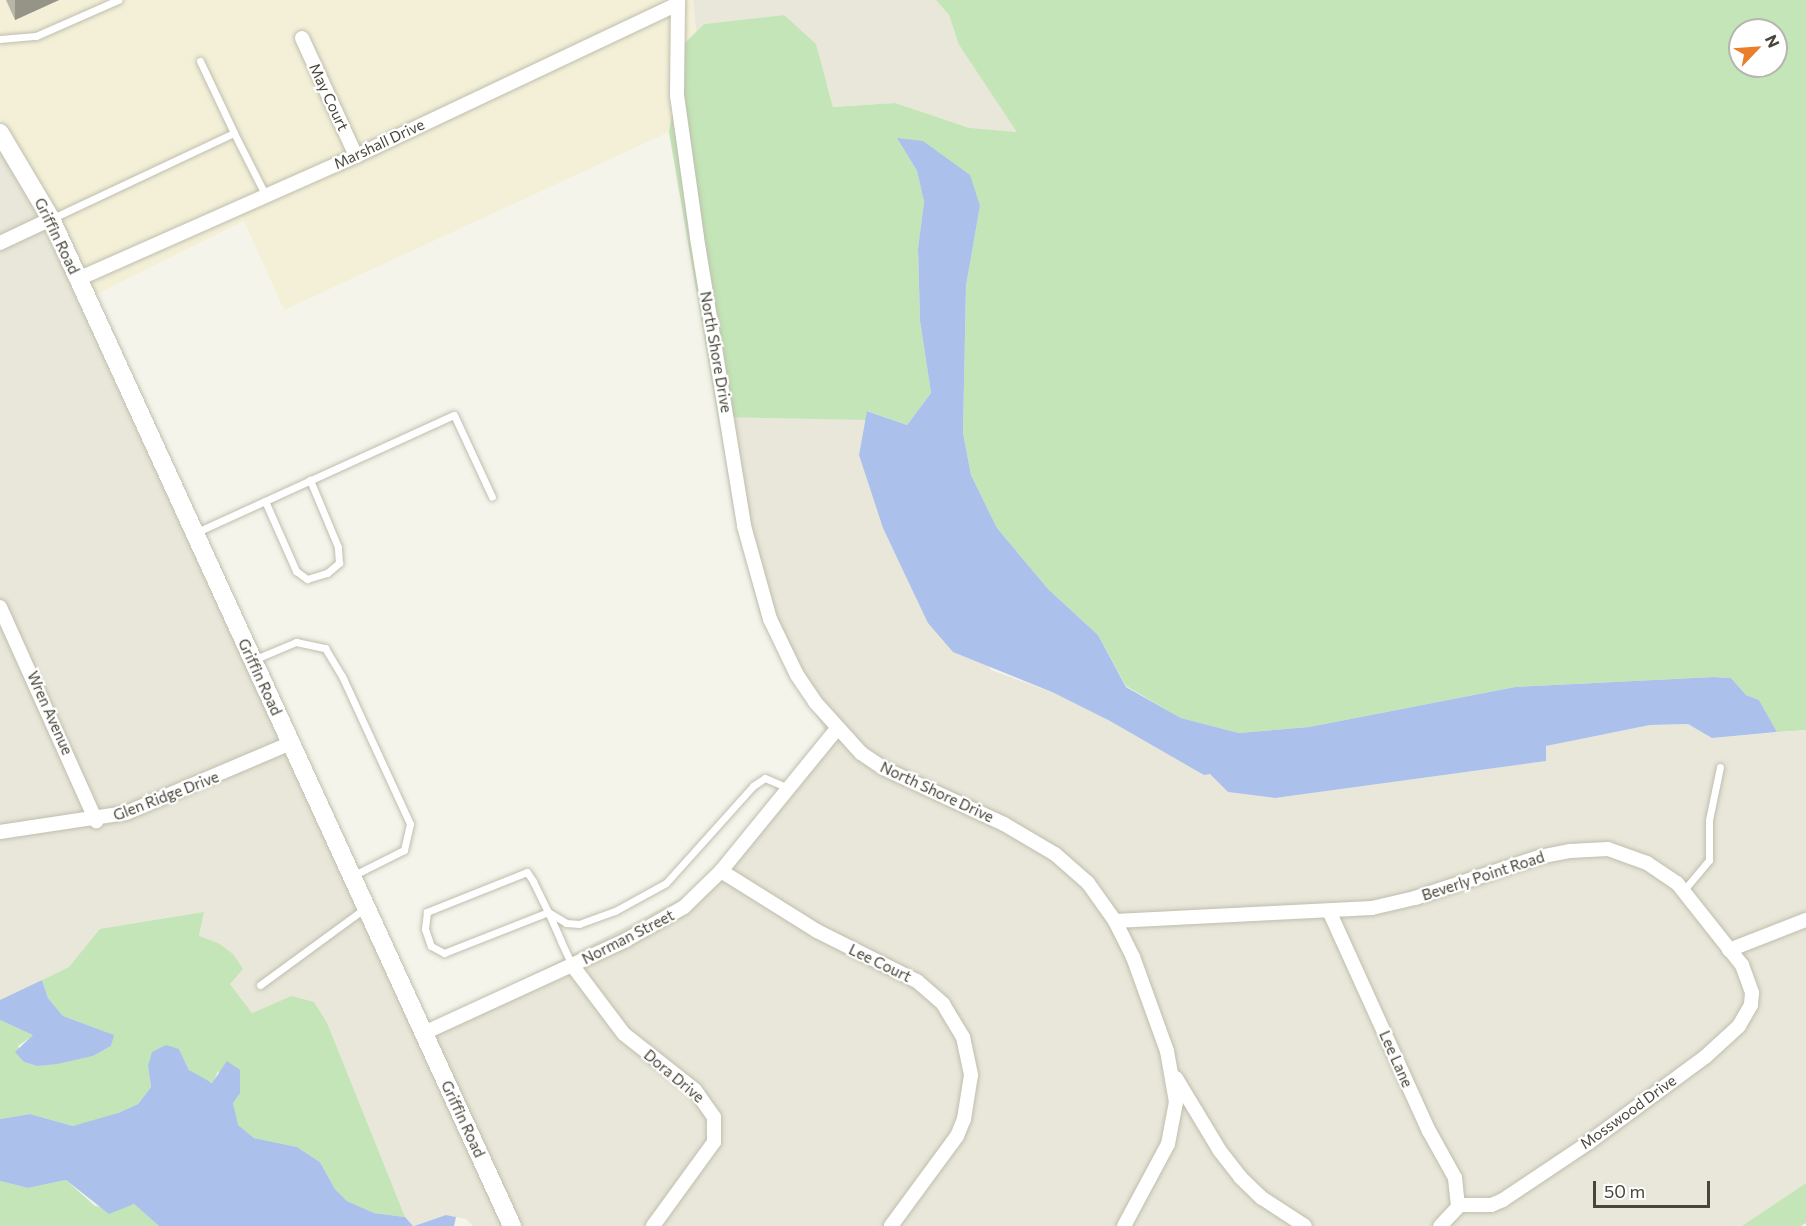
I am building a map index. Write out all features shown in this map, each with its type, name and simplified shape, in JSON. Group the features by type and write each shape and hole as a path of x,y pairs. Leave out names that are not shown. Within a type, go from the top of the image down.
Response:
{"street":[{"name":"Marshall Drive","path":"78,279 356,156 678,2"},
{"name":"North Shore Drive","path":"678,2 677,94 744,526 757,578 782,647 803,684 837,729 883,768 1004,824 1055,855 1088,883 1115,921 1133,957 1172,1071 1176,1102 1174,1127 1160,1164 1124,1226"},
{"name":"May Court","path":"302,38 356,156"},
{"name":"Griffin Road","path":"0,133 51,219 512,1226"},
{"path":"0,243 51,219"},
{"name":"Wren Avenue","path":"0,607 96,821"},
{"name":"Norman Street","path":"424,1033 666,920 721,871 837,729"},
{"name":"Glen Ridge Drive","path":"0,832 96,821 184,792 291,743"},
{"name":"Beverly Point Road","path":"1115,921 1330,913 1415,898 1496,869 1570,851 1608,849 1647,863 1684,890 1729,950"},
{"name":"Lee Court","path":"721,871 825,936 916,981 943,1004 963,1037 971,1075 964,1119 957,1136 891,1226"},
{"name":"Lee Lane","path":"1330,913 1424,1121 1455,1178 1459,1205"},
{"path":"1729,950 1806,920"},
{"name":"Mosswood Drive","path":"1459,1205 1491,1205 1503,1200 1588,1143 1705,1057 1739,1026 1751,1005 1752,993 1742,965 1729,950"},
{"name":"Dora Drive","path":"572,965 624,1034 695,1090 714,1117 714,1142 653,1226"},
{"path":"1172,1071 1220,1151 1240,1177 1262,1198 1305,1226"},
{"path":"1440,1226 1459,1205"}],"lane":[{"path":"0,39 36,36 118,0"},
{"path":"200,61 266,196"},
{"path":"51,219 234,133"},
{"path":"194,533 454,415 492,497"},
{"path":"265,501 297,571 307,579 327,573 339,563 339,547 310,480"},
{"path":"252,660 296,642 325,648 342,676 410,824 404,850 352,876"},
{"path":"1684,890 1709,860 1709,820 1720,767"},
{"path":"548,912 566,923 579,924 615,911 666,883 753,786 765,778 789,788"},
{"path":"548,912 444,953 431,946 425,929 428,912 527,873 548,912 572,965"},
{"path":"260,985 366,908"}],"shaded area":[{"path":"0,0 693,0 696,32 684,44 669,132 284,310 244,221 95,295 51,200 0,118"},
{"path":"693,0 936,0 949,15 959,45 1018,132 969,129 895,103 833,107 828,86 784,15 704,24 696,32"},
{"path":"0,149 42,223 502,1226 473,1226 466,1219 446,1215 413,1226 405,1218 392,1185 291,996 252,1013 230,984 218,943 199,937 204,912 100,932 69,967 0,1000"},
{"path":"718,417 866,420 859,455 991,670 1052,692 1110,721 1204,774 1210,774 1228,792 1275,798 1545,761 1546,746 1650,725 1688,724 1713,738 1806,730 1806,1183 1742,1226 522,1226 431,1027 691,893 831,742 760,615 734,514"}],"green space":[{"path":"936,0 1806,0 1806,730 1777,732 1759,700 1746,695 1731,678 1515,687 1309,727 1239,733 1181,718 1126,686 1098,635 1048,589 997,528 971,475 963,433 966,286 980,206 897,138 917,171 924,202 918,248 920,321 931,393 907,425 868,411 866,420 718,417 669,132 684,44 704,24 784,15 816,44 833,107 895,103 969,128 1017,132 959,45 949,15"},
{"path":"204,912 199,936 218,943 233,954 243,969 230,984 252,1013 291,996 314,1002 327,1023 405,1217 374,1213 347,1201 335,1189 320,1162 297,1147 254,1138 237,1125 233,1103 218,1071 213,1083 198,1078 189,1070 179,1049 148,1066 151,1087 138,1104 100,1121 73,1126 30,1114 0,1119 0,1020 34,1035 18,1046 24,1062 37,1066 93,1056 111,1046 113,1035 63,1016 48,998 42,980 69,967 100,929"},
{"path":"66,1180 95,1206 119,1209 134,1204 159,1226 0,1226 0,1181 28,1188"},
{"path":"1806,1183 1806,1223 1801,1226 1742,1226"}],"water":[{"path":"897,138 923,141 970,175 980,206 966,286 963,433 971,475 997,528 1048,589 1098,635 1126,687 1181,718 1239,733 1309,727 1515,687 1731,678 1746,695 1759,700 1777,732 1712,738 1688,724 1650,725 1546,746 1546,761 1275,798 1228,792 1210,774 1204,775 1110,721 1052,692 953,652 928,623 883,528 859,455 867,411 907,425 931,393 920,321 918,248 924,202 917,171"},
{"path":"42,980 48,998 63,1016 114,1035 111,1046 93,1056 57,1064 37,1066 24,1062 15,1052 33,1035 0,1020 0,1000"},
{"path":"166,1045 179,1049 189,1070 212,1083 227,1061 240,1070 240,1093 233,1103 238,1125 254,1138 297,1147 320,1162 335,1189 347,1201 374,1213 405,1217 413,1226 159,1226 134,1204 109,1214 66,1180 28,1188 0,1181 0,1119 30,1114 73,1126 118,1113 138,1104 151,1087 148,1066 152,1052"},
{"path":"446,1215 456,1217 454,1226 414,1226"}]}
